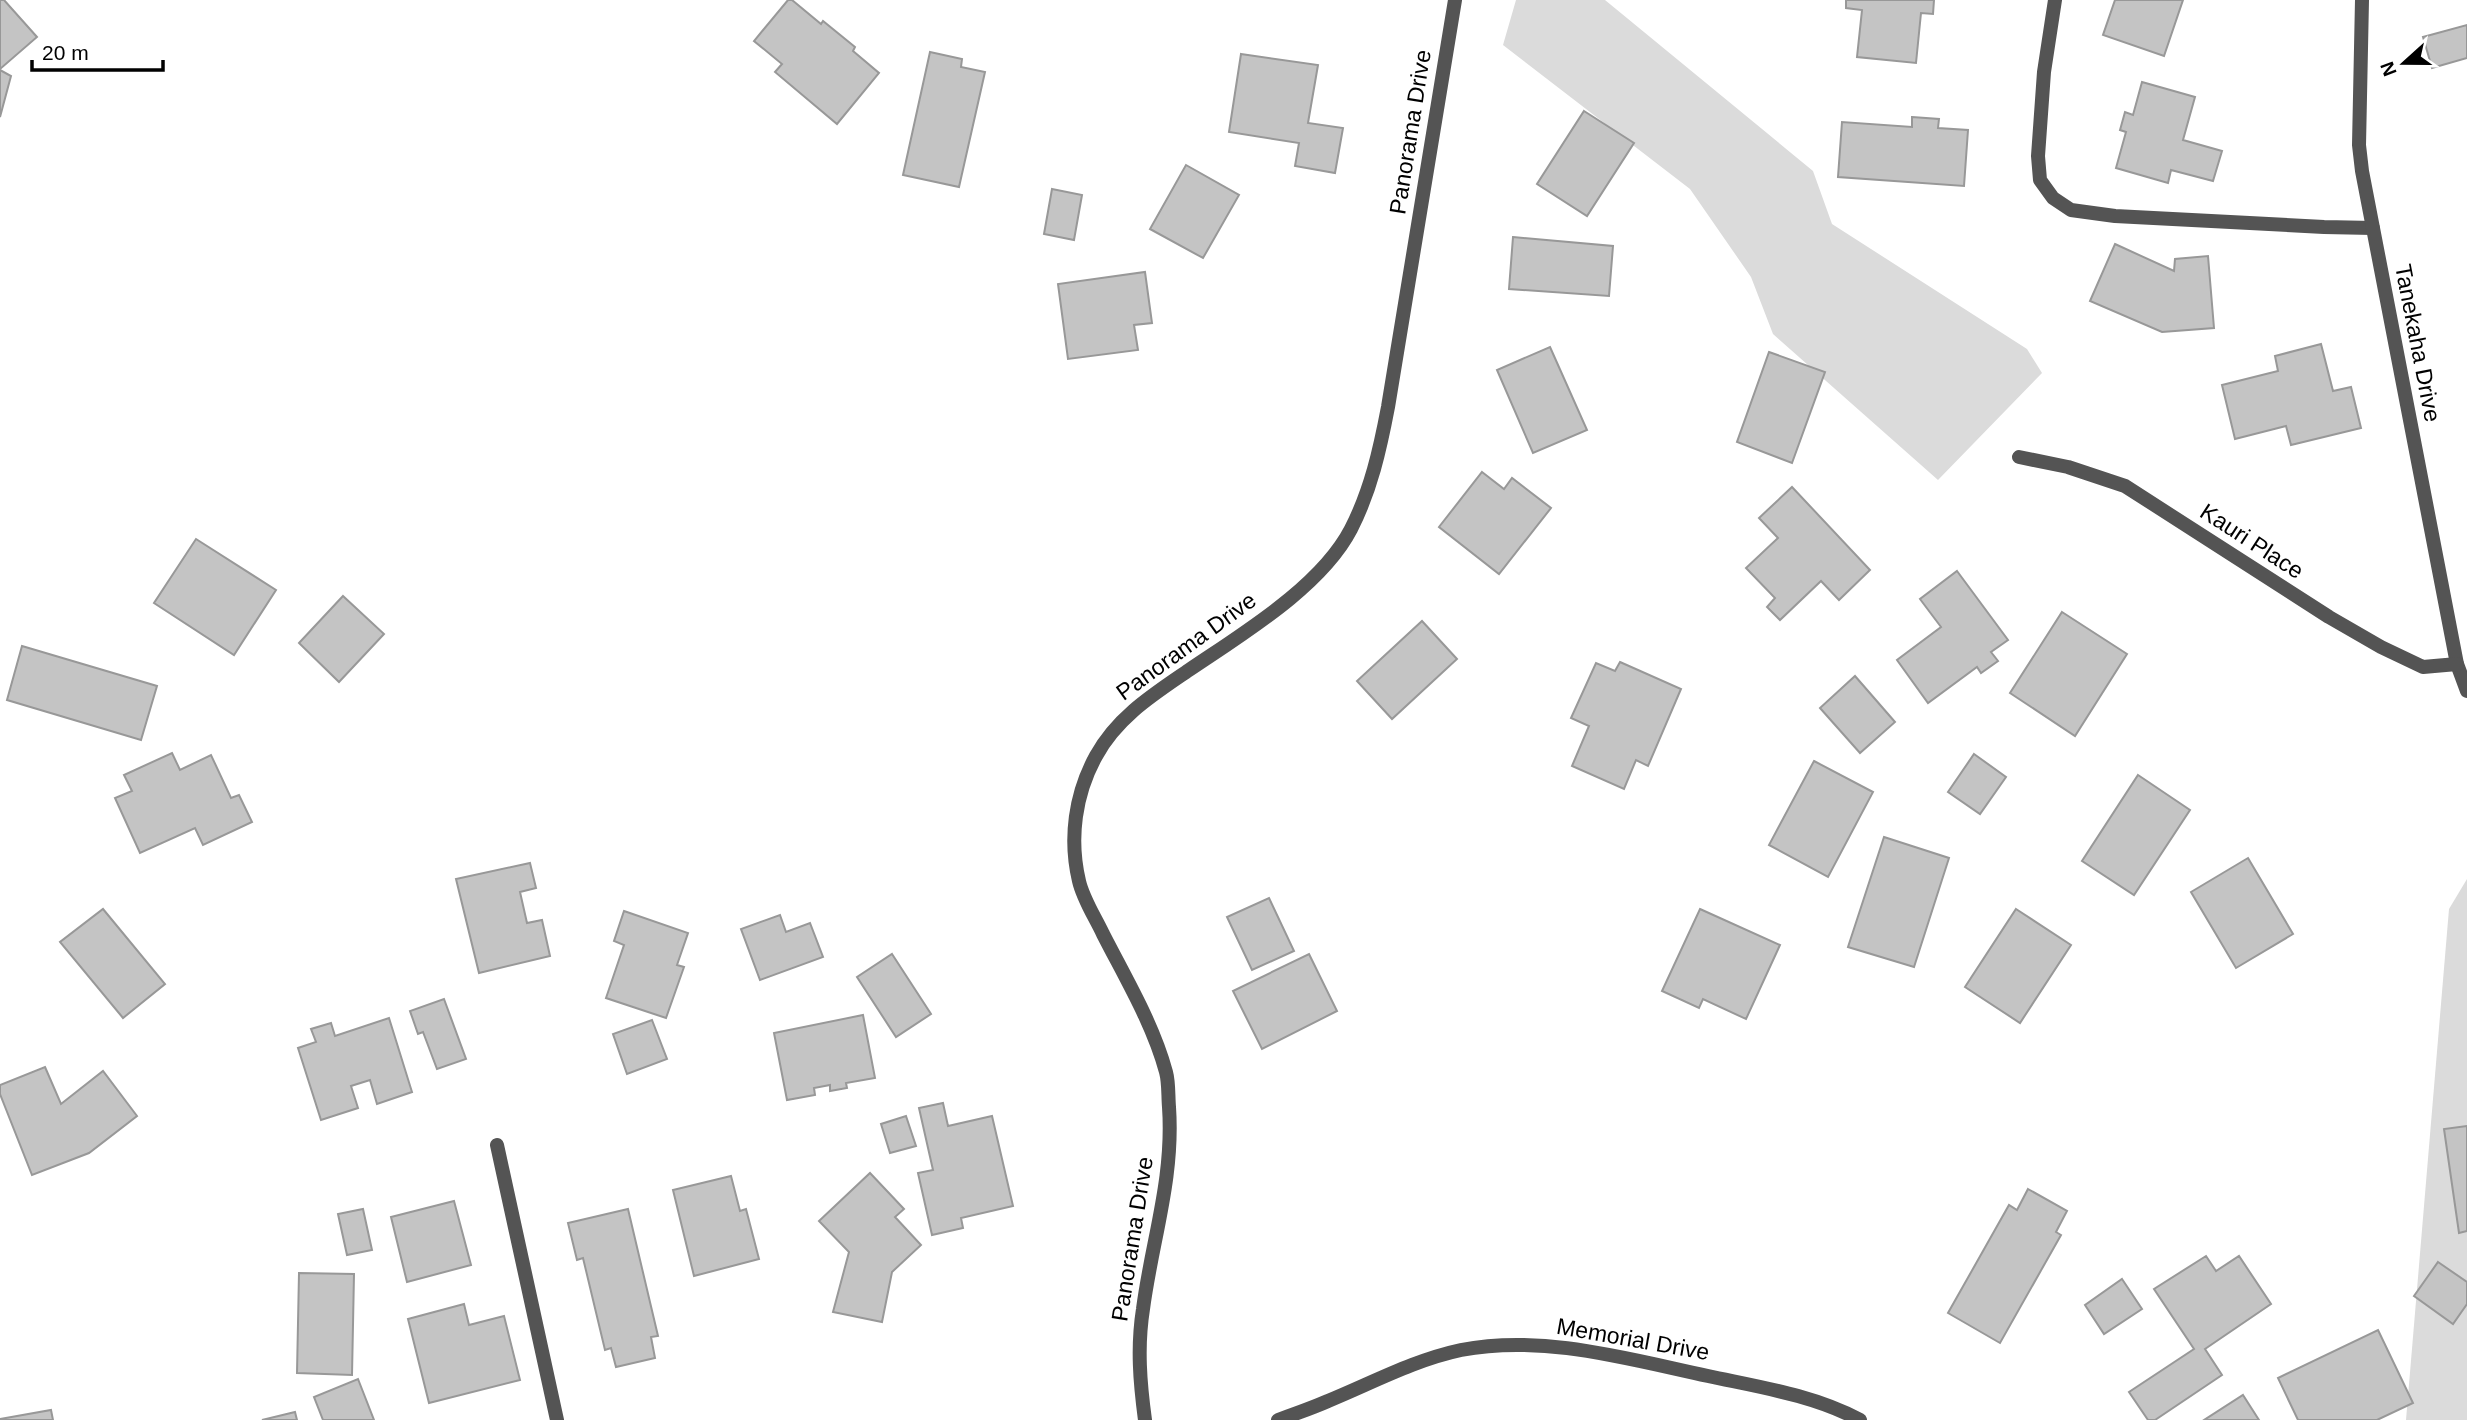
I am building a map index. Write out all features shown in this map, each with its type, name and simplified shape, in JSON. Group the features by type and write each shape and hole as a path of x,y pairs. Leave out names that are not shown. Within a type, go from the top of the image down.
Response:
{"street":[{"name":"Panorama Drive","path":"1145,1420 1140,1382 1139,1341 1168,1177 1171,1132 1167,1075 1154,1035 1079,882 1075,818 1083,784 1096,755 1112,730 1143,702 1300,592 1349,532 1376,468 1455,0"},
{"path":"2055,0 2044,72 2038,156 2040,180 2053,198 2071,210 2115,216 2373,228"},
{"name":"Tanekaha Drive","path":"2362,0 2359,145 2457,664 2467,691"},
{"name":"Kauri Place","path":"2019,457 2068,467 2125,486 2381,648 2423,667 2457,664"},
{"path":"497,1145 557,1420"},
{"name":"Memorial Drive","path":"1278,1420 1433,1357 1463,1349 1527,1345 1585,1349 1743,1383 1833,1406 1860,1420"}],"shaded area":[{"path":"1516,0 1605,0 1813,171 1832,224 2027,349 2042,373 1938,480 1773,334 1751,277 1690,189 1503,45"},
{"path":"2467,879 2467,1420 2406,1420 2449,909"}],"building":[{"path":"0,0 4,0 37,37 0,69"},
{"path":"788,0 792,0 821,24 823,21 855,47 853,51 879,73 837,124 775,72 782,64 754,41"},
{"path":"1846,0 1934,0 1933,14 1921,13 1916,63 1857,57 1862,10 1846,8"},
{"path":"2115,0 2183,0 2164,56 2103,35"},
{"path":"2467,25 2467,58 2432,68 2423,37"},
{"path":"930,52 962,59 961,67 985,72 959,187 903,175"},
{"path":"1241,54 1318,65 1308,123 1343,128 1335,173 1295,166 1299,143 1229,132"},
{"path":"0,70 11,76 0,117"},
{"path":"2142,82 2195,97 2183,140 2222,151 2213,181 2171,170 2168,183 2116,168 2126,132 2120,130 2125,112 2133,115"},
{"path":"1584,111 1634,143 1587,216 1537,184"},
{"path":"1912,117 1939,119 1938,128 1968,130 1964,186 1838,177 1842,122 1912,127"},
{"path":"1186,165 1239,195 1203,258 1150,229"},
{"path":"1052,189 1082,195 1074,240 1044,234"},
{"path":"1513,237 1613,246 1609,296 1509,289"},
{"path":"2115,244 2174,271 2175,259 2208,256 2214,328 2162,332 2090,301"},
{"path":"1145,272 1152,323 1134,325 1138,350 1068,359 1058,284"},
{"path":"2321,344 2333,391 2351,387 2361,428 2291,445 2286,426 2235,439 2222,385 2278,371 2275,356"},
{"path":"1550,347 1587,430 1533,453 1497,370"},
{"path":"1769,352 1825,372 1792,463 1737,442"},
{"path":"1482,472 1504,489 1512,478 1551,508 1499,574 1439,527"},
{"path":"1792,487 1870,570 1839,600 1821,581 1780,620 1767,607 1775,598 1746,568 1778,538 1759,518"},
{"path":"196,539 276,590 234,655 154,603"},
{"path":"1957,571 2008,640 1991,652 1998,661 1981,673 1977,667 1928,703 1897,660 1941,627 1920,599"},
{"path":"343,596 384,634 339,682 299,643"},
{"path":"2062,612 2127,654 2075,736 2010,693"},
{"path":"1422,621 1457,659 1392,719 1357,681"},
{"path":"22,646 157,686 141,740 7,700"},
{"path":"1620,662 1681,689 1648,766 1636,760 1624,789 1572,766 1589,726 1571,718 1596,663 1615,671"},
{"path":"1855,676 1895,722 1860,753 1820,708"},
{"path":"172,753 180,770 211,755 231,798 239,795 252,822 203,845 195,828 140,853 115,798 132,791 124,775"},
{"path":"1974,754 2006,777 1980,814 1948,792"},
{"path":"1814,761 1873,792 1828,877 1769,845"},
{"path":"2138,775 2190,810 2134,895 2082,861"},
{"path":"1884,837 1949,858 1914,967 1848,947"},
{"path":"2248,858 2293,934 2236,968 2191,892"},
{"path":"530,863 536,888 520,892 527,923 542,920 550,956 479,973 456,879"},
{"path":"1269,898 1294,951 1252,970 1227,917"},
{"path":"103,909 165,984 123,1018 60,942"},
{"path":"1700,909 1780,945 1746,1019 1703,999 1699,1008 1662,991"},
{"path":"2016,909 2071,945 2020,1023 1965,987"},
{"path":"624,911 688,933 677,965 684,967 666,1018 606,998 624,945 614,941"},
{"path":"780,915 786,932 810,923 823,957 760,980 741,929"},
{"path":"892,954 931,1014 896,1037 857,977"},
{"path":"1309,954 1337,1011 1262,1049 1233,991"},
{"path":"444,999 466,1059 437,1069 423,1032 418,1034 410,1011"},
{"path":"863,1015 875,1078 846,1083 847,1088 830,1091 830,1085 814,1088 815,1095 787,1100 774,1033"},
{"path":"389,1018 412,1092 377,1104 370,1080 351,1086 358,1108 321,1120 298,1048 316,1042 311,1029 331,1023 335,1036"},
{"path":"652,1020 667,1059 627,1074 613,1034"},
{"path":"45,1067 61,1104 103,1071 137,1116 89,1153 32,1175 0,1094 0,1085"},
{"path":"943,1103 948,1126 992,1116 1013,1206 961,1218 963,1228 932,1235 918,1173 933,1170 919,1108"},
{"path":"906,1116 916,1146 890,1153 881,1124"},
{"path":"2467,1126 2467,1231 2459,1233 2444,1129"},
{"path":"870,1173 904,1209 895,1217 921,1245 892,1272 882,1322 833,1312 849,1252 819,1221"},
{"path":"731,1176 740,1211 746,1209 759,1259 694,1276 673,1190"},
{"path":"2028,1189 2067,1211 2056,1232 2061,1235 2000,1343 1948,1313 2009,1205 2017,1210"},
{"path":"454,1201 471,1265 407,1282 391,1217"},
{"path":"363,1209 372,1250 347,1255 338,1214"},
{"path":"628,1209 658,1336 651,1337 655,1358 616,1367 611,1348 605,1350 583,1258 577,1260 568,1223"},
{"path":"2206,1256 2216,1271 2239,1256 2271,1304 2205,1349 2222,1375 2155,1420 2148,1420 2129,1392 2194,1349 2154,1289"},
{"path":"2438,1262 2467,1282 2467,1304 2453,1324 2414,1296"},
{"path":"299,1273 354,1274 352,1375 297,1373"},
{"path":"2122,1279 2142,1309 2104,1334 2085,1305"},
{"path":"464,1304 469,1325 504,1316 520,1380 429,1403 408,1319"},
{"path":"2378,1330 2413,1403 2377,1420 2298,1420 2278,1378"},
{"path":"358,1379 374,1420 323,1420 314,1397"},
{"path":"2243,1395 2259,1420 2204,1420"},
{"path":"51,1410 53,1420 0,1420 0,1419"},
{"path":"295,1412 297,1420 262,1420"}]}
